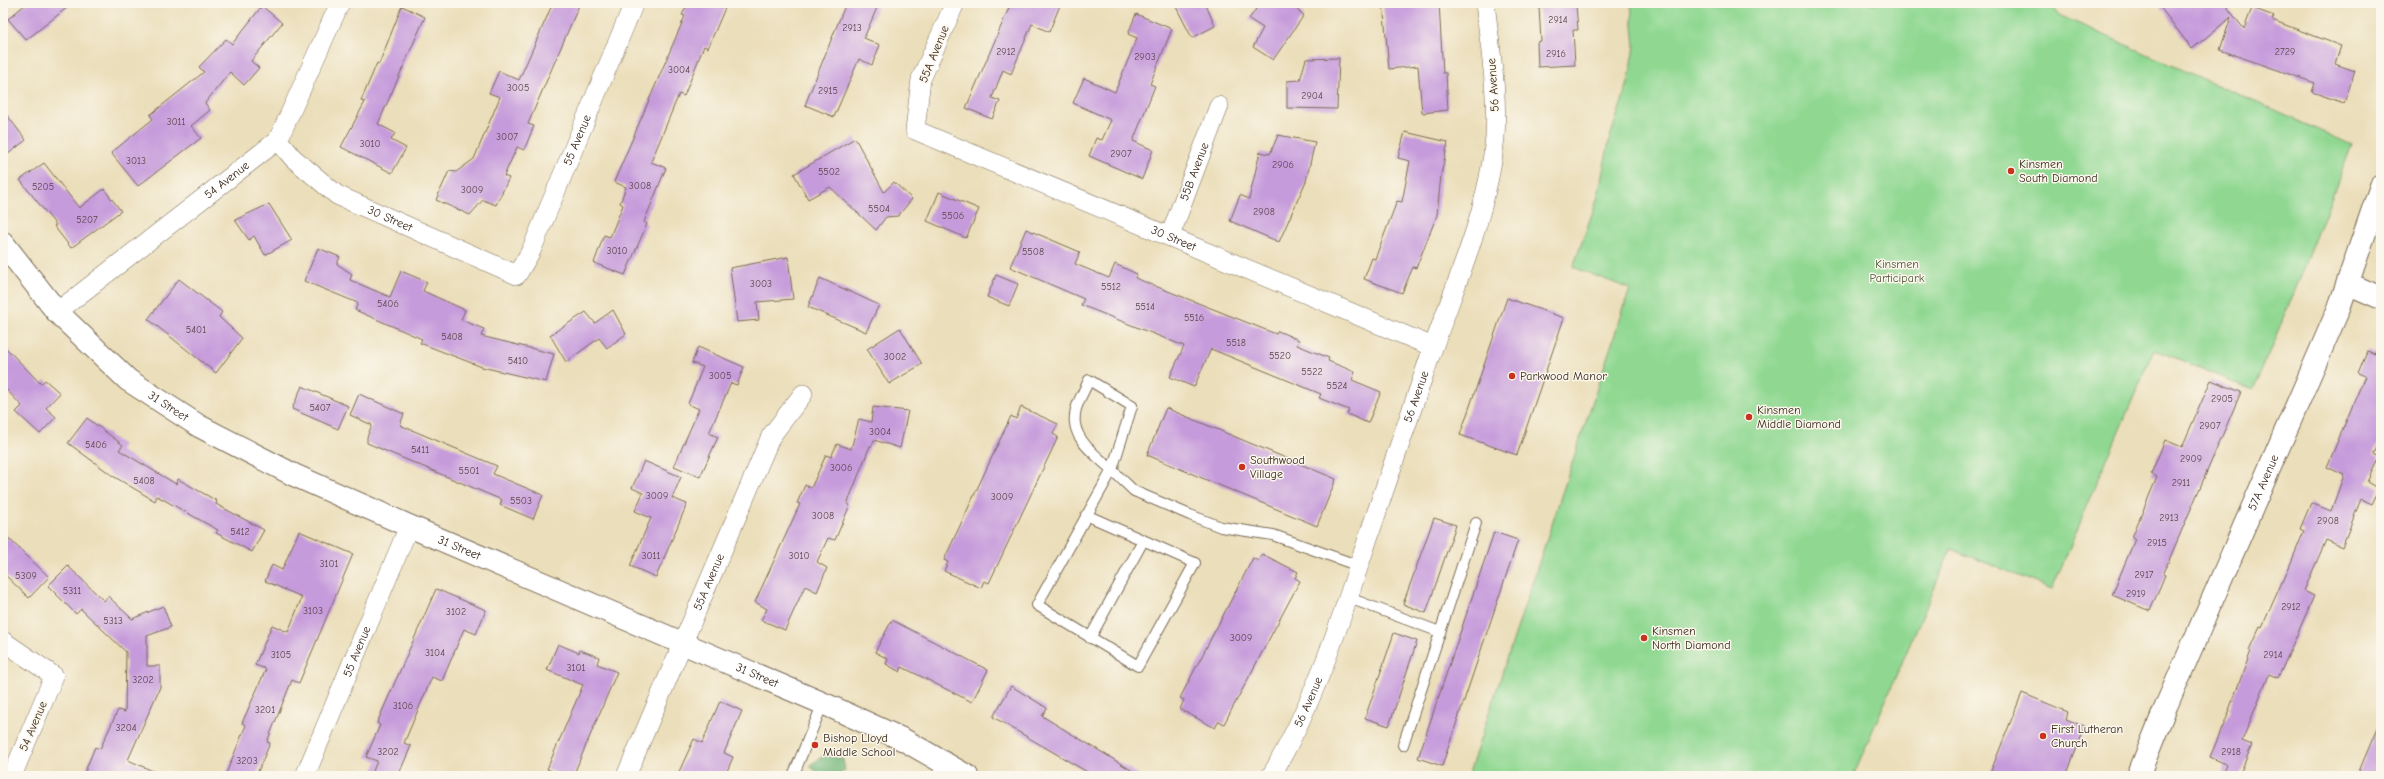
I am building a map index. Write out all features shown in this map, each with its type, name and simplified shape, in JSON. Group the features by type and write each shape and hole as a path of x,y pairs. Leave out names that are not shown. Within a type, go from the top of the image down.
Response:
{"street":[{"name":"54 Avenue","path":"57,312 278,140 340,3"},
{"name":"55 Avenue","path":"517,275 531,251 634,3"},
{"name":"55A Avenue","path":"915,130 921,79 955,3"},
{"name":"56 Avenue","path":"1272,776 1310,702 1349,598 1433,347 1470,245 1488,184 1495,137 1495,90 1485,3"},
{"name":"55B Avenue","path":"1170,236 1219,106"},
{"name":"30 Street","path":"915,130 1433,347"},
{"name":"30 Street","path":"278,140 292,158 337,195 517,275"},
{"name":"57A Avenue","path":"2138,776 2167,704 2349,284 2381,186"},
{"name":"31 Street","path":"3,243 57,312 128,380 199,426 294,475 409,526 823,703 904,740 967,776"},
{"path":"2349,284 2381,298"},
{"name":"55A Avenue","path":"626,776 771,436 803,394"},
{"name":"55 Avenue","path":"305,776 409,526"},
{"name":"54 Avenue","path":"3,641 54,676 12,776"}],"lane":[{"path":"1086,515 1195,563 1138,666 1037,605 1086,515 1112,470 1132,406 1089,380 1074,413 1076,430 1081,441 1112,470 1134,492 1221,527 1273,535 1359,566"},
{"path":"1403,745 1476,523"},
{"path":"1090,638 1143,541"},
{"path":"1349,598 1440,632"},
{"path":"793,776 823,703"}],"green space":[{"name":"Kinsmen Participark","path":"1631,3 2050,3 2059,15 2352,145 2299,281 2253,390 2154,349 2052,589 1951,549 1853,776 1468,776 1630,289 1573,267 1597,200 1610,137 1629,80 1635,46"},
{"path":"825,755 843,759 845,771 831,776 826,776 817,772 810,765"}],"building":[{"path":"27,3 73,3 26,40 8,19"},
{"path":"553,3 580,3 528,124 534,126 524,150 517,147 504,176 509,178 496,205 483,200 470,215 436,200 449,171 456,172 474,159 500,97 489,93 499,71 519,80"},
{"path":"688,3 714,3 725,8 708,48 704,46 684,96 679,94 651,162 666,168 644,222 647,224 625,275 594,263 604,235 610,237 623,205 620,203 626,187 614,182 685,16 682,15"},
{"path":"846,3 879,3 864,38 880,45 872,65 859,59 834,117 805,105"},
{"path":"1011,3 1061,3 1049,32 1032,24 1011,74 1003,70 992,98 1000,101 992,119 966,108"},
{"path":"1174,3 1205,3 1215,26 1192,38"},
{"path":"1260,3 1288,3 1304,15 1273,60 1253,47 1263,28 1249,19"},
{"path":"1383,3 1439,3 1443,73 1446,73 1448,110 1422,113 1418,66 1389,69"},
{"path":"2157,3 2224,3 2244,29 2252,8 2274,16 2272,20 2341,46 2335,64 2355,71 2344,103 2312,92 2315,83 2220,50 2231,17 2192,49"},
{"path":"1576,5 1578,30 1573,30 1575,65 1538,67 1537,42 1541,41 1539,7"},
{"path":"262,6 282,23 251,61 259,68 244,85 230,72 205,103 210,110 191,126 201,138 138,186 111,153 153,119 150,115 204,72 199,67 226,39 232,44"},
{"path":"402,6 425,17 378,124 395,133 391,140 406,148 392,173 341,147 365,102 361,101 377,63 379,64"},
{"path":"1136,14 1172,29 1150,84 1155,86 1133,141 1153,150 1142,179 1089,156 1096,138 1102,140 1111,120 1073,103 1084,78 1115,92 1137,38 1128,34"},
{"path":"1339,58 1337,109 1287,108 1287,81 1300,80 1306,59"},
{"path":"3,110 26,140 3,158"},
{"path":"1405,132 1448,142 1441,175 1437,215 1416,268 1413,267 1402,293 1364,279 1372,258 1375,259 1397,201 1402,202 1410,161 1398,158"},
{"path":"1278,135 1315,142 1306,181 1279,242 1230,221 1240,195 1249,199 1260,152 1270,154"},
{"path":"855,138 884,192 894,182 912,199 898,216 886,217 876,230 830,187 808,199 794,174"},
{"path":"44,163 79,208 104,189 121,211 71,248 54,226 56,225 20,180"},
{"path":"939,192 979,209 966,238 927,221"},
{"path":"269,204 292,240 265,255 254,236 249,240 235,220"},
{"path":"1026,229 1080,252 1075,264 1109,278 1115,264 1137,274 1135,278 1276,334 1278,331 1299,340 1297,345 1329,358 1328,361 1355,372 1352,380 1381,392 1368,423 1347,414 1349,410 1319,398 1321,394 1211,349 1194,387 1170,377 1184,346 1081,305 1084,299 1010,267"},
{"path":"318,248 340,257 337,264 352,274 350,280 390,297 401,271 427,282 423,291 465,310 461,320 484,329 481,336 554,354 546,382 482,367 420,343 422,339 355,310 358,303 304,281"},
{"path":"788,257 793,299 757,302 759,320 737,322 730,268"},
{"path":"996,275 1018,284 1009,306 987,297"},
{"path":"820,278 879,305 866,332 808,307"},
{"path":"179,279 222,312 219,317 242,338 216,373 148,319"},
{"name":"Parkwood Manor","path":"1507,298 1564,318 1517,455 1460,435"},
{"path":"613,310 626,334 607,348 599,338 566,362 550,335 586,312 595,323"},
{"path":"900,328 922,364 889,384 867,349"},
{"path":"2381,340 2381,438 2374,454 2379,457 2367,482 2379,489 2372,504 2361,499 2342,547 2326,540 2304,591 2314,596 2278,678 2269,674 2242,741 2252,745 2239,776 2221,776 2226,764 2210,757 2230,710 2251,651 2249,650 2260,626 2262,627 2283,582 2304,531 2300,529 2311,503 2331,511 2344,475 2327,467 2365,376 2358,373 2367,351 2375,354"},
{"path":"3,345 41,384 45,380 60,393 46,408 56,417 40,434 16,412 22,406 3,386"},
{"path":"698,347 744,367 737,385 731,383 709,433 718,437 700,477 674,466 699,409 688,404 703,367 692,363"},
{"path":"2211,380 2241,392 2163,574 2165,575 2150,611 2112,595 2135,539 2132,537 2157,477 2151,474 2165,440 2182,447"},
{"path":"302,386 348,406 338,429 292,409"},
{"path":"359,394 404,414 400,425 497,466 493,474 543,495 533,519 500,505 502,500 367,443 367,437 372,425 350,415"},
{"path":"873,407 908,411 900,448 874,440 872,446 870,446 847,504 850,505 835,540 828,538 817,562 827,568 817,592 805,586 785,630 761,620 767,609 755,602 800,504 797,503 805,485 811,488 826,455 831,457 837,444 851,449 859,419 871,422"},
{"path":"1021,407 1058,424 1053,434 1058,437 989,583 984,581 981,588 944,571 948,562 944,560 1011,416 1016,419"},
{"name":"Southwood Village","path":"1166,408 1336,479 1317,526 1147,455"},
{"path":"87,418 123,445 119,450 176,484 178,479 217,501 216,504 264,530 252,552 216,533 218,530 157,496 155,501 113,476 68,443"},
{"path":"644,461 681,477 672,498 687,504 656,577 630,566 651,518 635,511 643,493 632,488"},
{"path":"1434,518 1456,525 1426,613 1403,604"},
{"path":"299,531 353,554 299,683 292,680 267,742 270,743 256,776 225,776 246,725 242,723 266,669 255,665 272,625 288,632 302,597 265,581 272,565 282,570"},
{"path":"1494,532 1518,540 1442,766 1418,758"},
{"path":"3,533 49,577 29,598 3,573"},
{"path":"1262,554 1298,572 1295,578 1300,581 1224,724 1219,721 1215,728 1180,709 1184,700 1180,698 1253,558 1258,561"},
{"path":"68,566 104,601 108,596 132,619 163,606 171,627 147,636 147,666 160,666 160,687 128,760 164,776 83,776 95,747 100,749 118,710 125,712 126,652 81,609 76,614 48,586"},
{"path":"436,589 486,610 476,634 464,629 442,681 432,677 404,743 411,746 398,776 371,776 377,761 366,757 380,725 377,723"},
{"path":"892,620 988,670 972,702 902,667 900,672 886,664 888,659 875,652"},
{"path":"1394,633 1417,641 1389,726 1365,718"},
{"path":"558,644 579,653 580,650 599,657 597,664 617,672 573,776 563,776 547,769 583,685 547,670"},
{"path":"1011,686 1047,708 1042,716 1141,776 1094,776 993,717"},
{"name":"First Lutheran Church","path":"2022,693 2068,712 2066,719 2085,727 2066,776 1989,776"},
{"path":"720,701 742,711 724,753 733,757 725,776 677,776 694,739 702,743"},
{"path":"2381,719 2381,776 2357,776"}],"place":[{"name":"Kinsmen South Diamond","path":"2011,171"},
{"name":"Parkwood Manor","path":"1512,376"},
{"name":"Kinsmen Middle Diamond","path":"1749,417"},
{"name":"Southwood Village","path":"1242,467"},
{"name":"Kinsmen North Diamond","path":"1644,638"},
{"name":"First Lutheran Church","path":"2043,736"},
{"name":"Bishop Lloyd Middle School","path":"815,745"}]}
